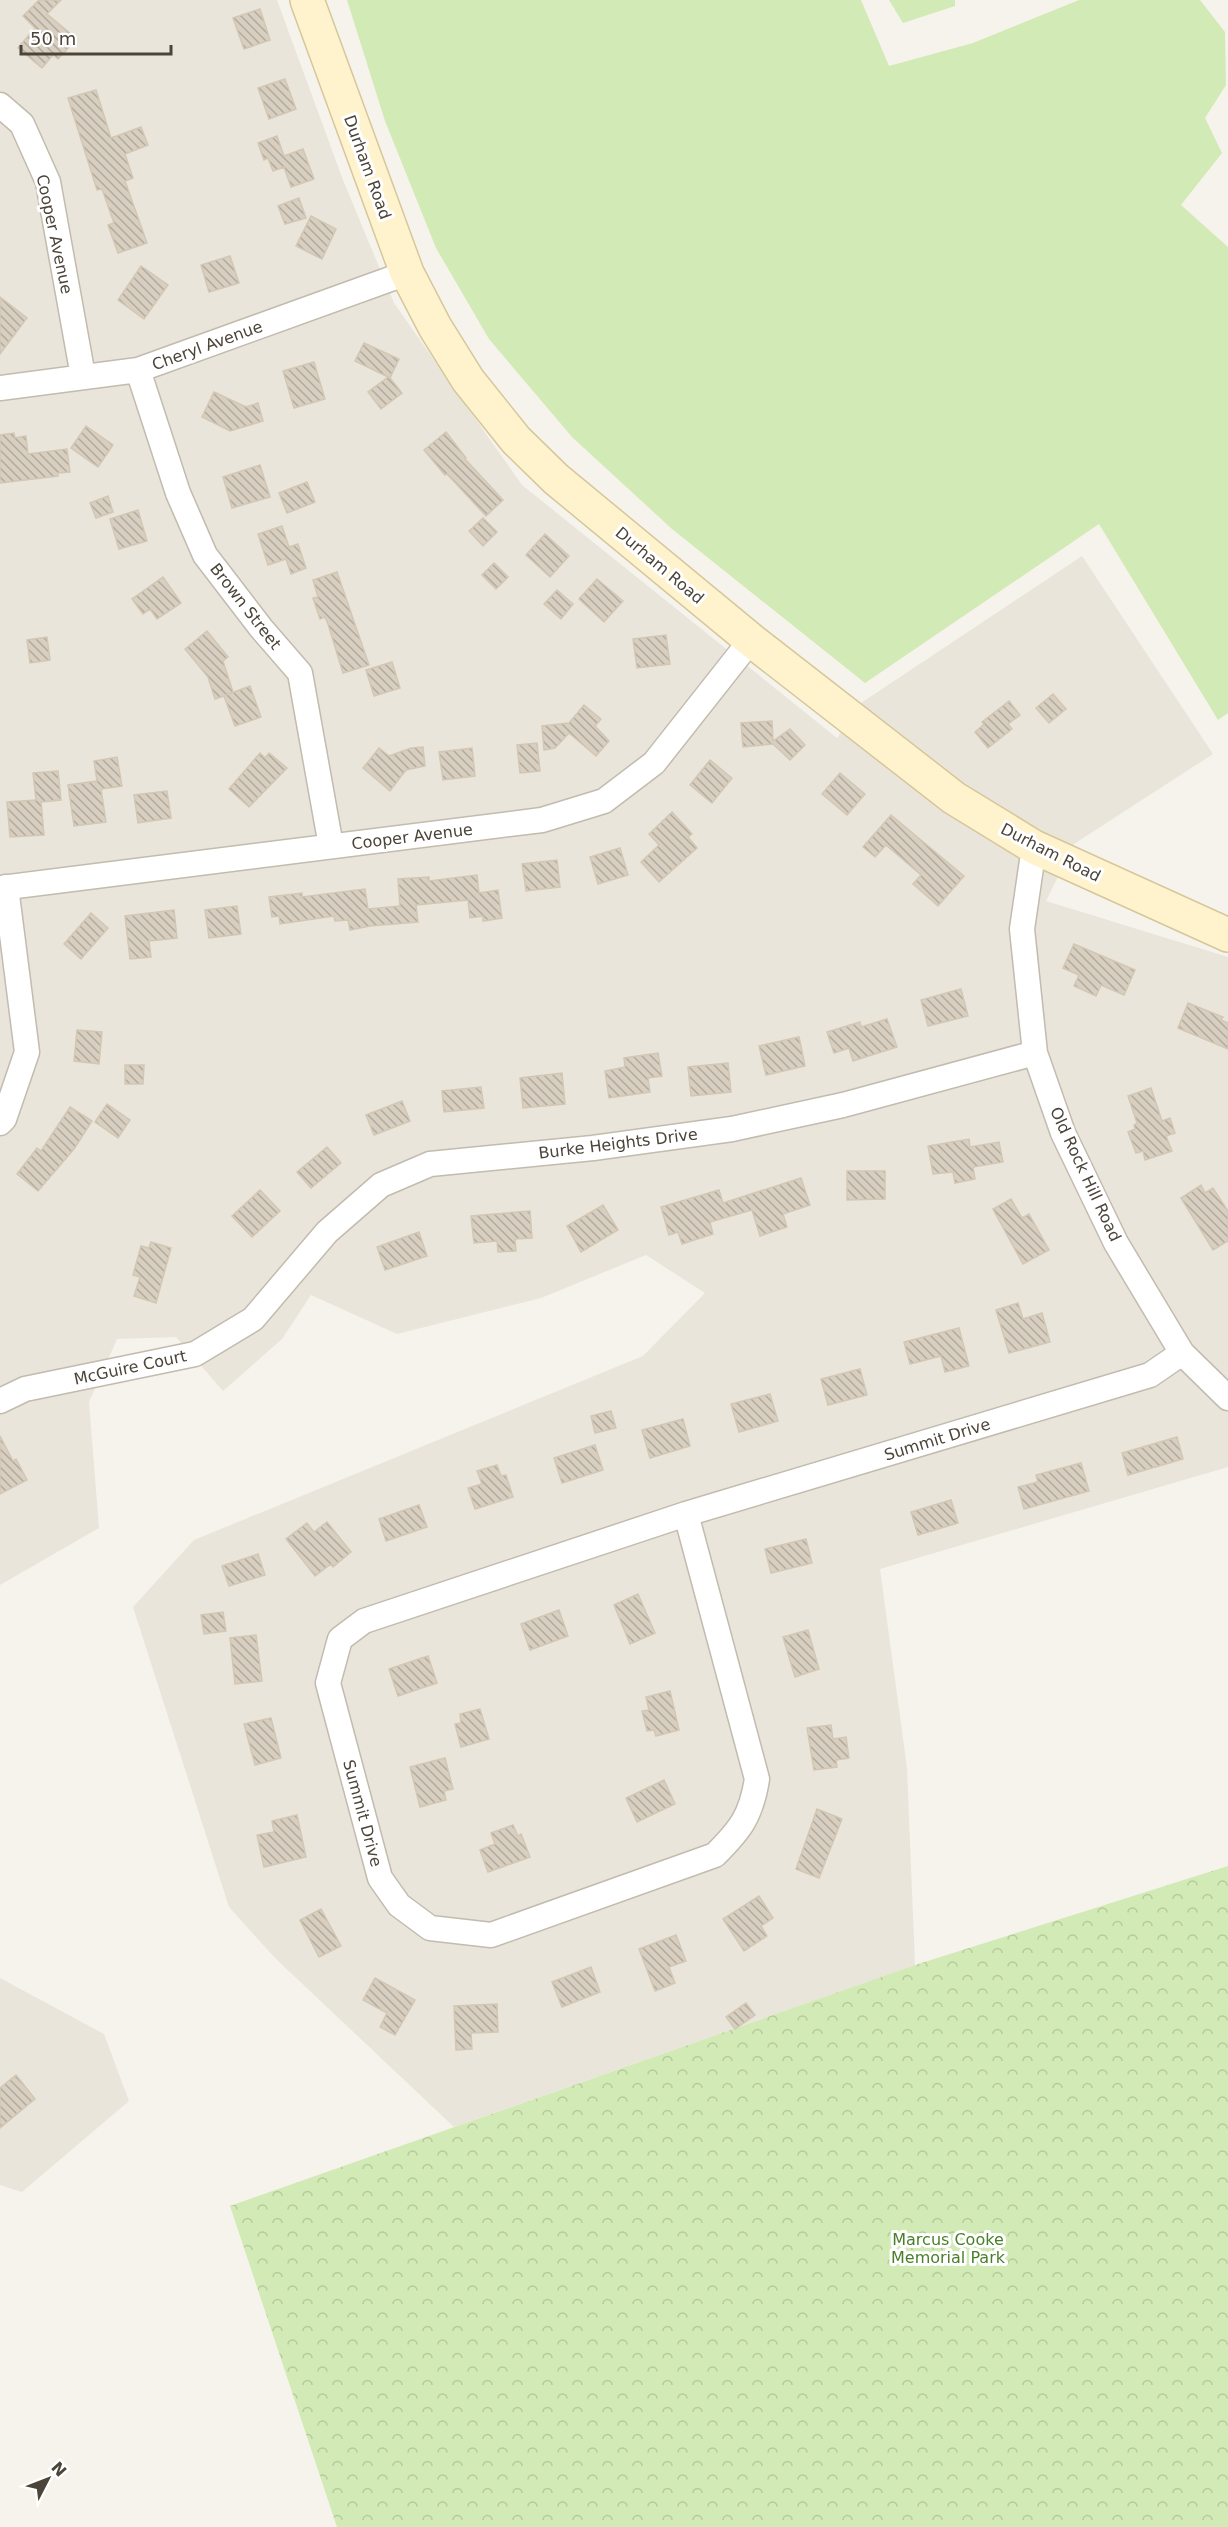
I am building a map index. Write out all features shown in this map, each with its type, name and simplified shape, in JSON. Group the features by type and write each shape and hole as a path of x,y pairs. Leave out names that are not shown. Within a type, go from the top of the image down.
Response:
{"main road":[{"name":"Durham Road","path":"307,0 407,273 435,327 468,380 516,440 556,479 751,640 954,798 1034,847 1228,935"}],"street":[{"name":"Cooper Avenue","path":"0,105 22,124 48,182 83,376"},
{"name":"Cheryl Avenue","path":"0,388 138,370 407,273"},
{"name":"Brown Street","path":"138,370 178,493 206,555 261,628 300,673 330,846"},
{"name":"Cooper Avenue","path":"3,888 542,820 604,801 654,763 751,640"},
{"name":"Old Rock Hill Road","path":"1034,847 1022,929 1035,1053 1063,1133 1107,1223 1182,1353 1228,1398"},
{"path":"0,1123 4,1119 27,1053 3,888"},
{"name":"Burke Heights Drive","path":"253,1319 327,1232 381,1185 430,1164 593,1148 732,1129 843,1105 1035,1053"},
{"name":"McGuire Court","path":"0,1401 25,1389 195,1353 253,1319"},
{"name":"Summit Drive","path":"687,1514 757,1779 752,1806 735,1835 715,1855 491,1935 430,1928 399,1905 380,1878 328,1683 340,1640 364,1621 687,1514 1150,1375 1182,1353"}],"shaded area":[{"path":"0,0 277,0 343,180 394,303 522,485 837,738 861,703 1082,556 1213,754 1074,844 1046,901 1228,957 1228,1467 880,1569 907,1768 915,1965 454,2127 275,1958 229,1907 133,1607 194,1540 643,1356 705,1293 646,1255 541,1298 397,1334 311,1295 282,1339 223,1391 176,1337 117,1339 89,1402 99,1528 0,1585"},
{"path":"0,1978 104,2034 129,2101 22,2192 0,2185"}],"green space":[{"path":"347,0 861,0 889,66 973,43 1079,0 1200,0 1225,32 1226,85 1205,118 1222,153 1181,205 1228,247 1228,713 1218,720 1099,524 865,683 672,529 572,437 489,339 436,248 385,121"},
{"path":"889,0 955,0 955,6 903,23"},
{"name":"Marcus Cooke Memorial Park","path":"1228,1866 1228,2527 337,2527 230,2206 915,1965"}],"building":[{"path":"39,0 61,0 47,14 71,34 65,40 71,45 58,59 53,55 42,68 18,48 35,28 23,16"},
{"path":"260,9 270,40 244,49 233,18"},
{"path":"285,79 296,109 269,119 258,88"},
{"path":"96,90 111,138 141,127 148,145 125,154 133,178 125,181 147,243 118,253 108,225 114,223 102,189 97,190 68,98"},
{"path":"277,136 284,156 303,149 314,179 291,187 284,167 273,171 268,158 264,160 258,143"},
{"path":"299,198 306,218 285,224 278,206"},
{"path":"311,216 336,229 322,259 296,246"},
{"path":"230,256 239,283 209,292 201,265"},
{"path":"141,266 168,285 144,319 118,300"},
{"path":"0,297 27,318 0,354"},
{"path":"364,343 399,359 390,378 402,393 381,409 368,392 388,377 355,361"},
{"path":"314,362 325,399 294,408 283,371"},
{"path":"214,392 246,407 258,403 263,421 230,431 202,417"},
{"path":"86,426 113,445 98,467 71,448"},
{"path":"446,432 465,459 503,500 486,516 447,474 445,475 424,450"},
{"path":"14,433 15,438 26,436 28,454 67,449 70,472 58,473 58,476 0,483 0,435"},
{"path":"260,465 270,497 232,508 223,477"},
{"path":"307,482 315,502 287,513 279,493"},
{"path":"108,496 113,512 96,518 90,503"},
{"path":"138,510 147,541 119,549 110,519"},
{"path":"483,518 497,532 483,546 469,531"},
{"path":"282,526 289,547 298,544 306,568 291,574 286,559 268,565 258,534"},
{"path":"545,534 569,556 550,577 526,555"},
{"path":"494,563 508,577 496,589 482,575"},
{"path":"337,572 369,665 343,673 328,624 325,617 320,619 313,598 318,597 313,580"},
{"path":"163,577 181,603 157,619 150,609 143,614 132,599"},
{"path":"597,579 623,601 604,622 579,599"},
{"path":"557,590 573,604 561,619 544,604"},
{"path":"207,631 228,657 223,661 233,692 226,695 250,686 261,717 235,726 224,696 215,699 208,677 185,649"},
{"path":"666,635 670,664 637,668 633,639"},
{"path":"47,637 50,660 30,663 27,640"},
{"path":"392,662 400,688 374,696 366,670"},
{"path":"1053,694 1066,709 1049,723 1036,708"},
{"path":"1009,701 1020,715 1008,724 1012,729 988,748 975,732 984,724 982,722"},
{"path":"584,705 601,719 595,726 609,741 596,756 569,733 555,748 544,750 542,726 569,723"},
{"path":"772,721 773,741 790,729 805,745 790,760 773,744 743,747 741,723"},
{"path":"537,743 540,771 520,773 517,745"},
{"path":"423,747 425,766 406,770 390,791 363,768 379,748 389,756 411,748"},
{"path":"472,748 475,776 443,780 439,752"},
{"path":"260,753 265,758 269,753 287,768 249,807 229,789"},
{"path":"117,757 122,786 101,789 106,822 74,826 68,785 97,781 94,761"},
{"path":"710,760 732,778 712,803 690,785"},
{"path":"58,771 61,800 41,802 44,835 10,837 7,802 36,800 33,773"},
{"path":"840,773 865,794 847,815 822,794"},
{"path":"167,791 171,818 138,823 134,795"},
{"path":"672,812 692,834 688,837 697,848 659,882 641,862 659,845 649,834"},
{"path":"891,815 964,876 938,906 913,884 921,875 886,845 875,857 863,847"},
{"path":"620,848 628,875 598,884 590,857"},
{"path":"557,860 560,887 526,891 522,864"},
{"path":"477,875 479,893 498,890 502,918 483,921 483,916 470,918 468,900 416,905 418,922 350,930 348,920 335,921 334,916 280,924 279,916 272,917 269,897 302,893 302,897 365,889 368,909 400,906 398,879 429,877 429,881"},
{"path":"237,906 241,934 209,938 205,910"},
{"path":"174,910 177,938 149,941 151,957 130,959 125,916"},
{"path":"91,913 108,928 81,959 64,944"},
{"path":"1074,944 1135,970 1124,995 1101,985 1096,996 1074,986 1079,975 1063,968"},
{"path":"961,989 968,1016 928,1026 921,1000"},
{"path":"1188,1003 1223,1017 1221,1020 1228,1023 1228,1049 1178,1028"},
{"path":"887,1019 897,1047 853,1061 849,1048 834,1053 827,1032 860,1022 861,1027"},
{"path":"77,1030 102,1032 99,1064 74,1061"},
{"path":"799,1037 805,1066 766,1075 759,1046"},
{"path":"658,1053 662,1076 648,1078 650,1092 609,1098 605,1071 625,1067 624,1058"},
{"path":"728,1063 731,1092 691,1096 688,1067"},
{"path":"125,1065 144,1065 143,1084 125,1084"},
{"path":"562,1073 565,1104 523,1108 520,1078"},
{"path":"481,1087 484,1108 444,1112 442,1091"},
{"path":"1151,1088 1162,1121 1170,1118 1175,1133 1166,1136 1172,1151 1145,1160 1143,1151 1136,1153 1128,1132 1135,1129 1134,1125 1137,1123 1128,1096"},
{"path":"402,1101 410,1121 374,1135 366,1115"},
{"path":"107,1104 130,1120 118,1138 95,1122"},
{"path":"70,1107 92,1121 74,1149 38,1191 17,1174 37,1148 41,1151"},
{"path":"969,1139 970,1147 999,1142 1003,1162 973,1167 975,1179 955,1183 953,1172 933,1174 928,1146"},
{"path":"327,1147 341,1163 311,1188 297,1172"},
{"path":"847,1171 885,1171 885,1199 847,1200"},
{"path":"801,1178 810,1205 783,1214 787,1227 760,1236 752,1210 710,1222 713,1234 682,1244 678,1232 669,1235 661,1207 719,1190 723,1203"},
{"path":"1201,1185 1205,1193 1213,1188 1228,1211 1228,1241 1213,1250 1181,1198"},
{"path":"260,1190 280,1211 252,1237 232,1216"},
{"path":"1011,1199 1022,1218 1029,1214 1049,1250 1023,1264 993,1209"},
{"path":"603,1205 618,1230 581,1252 567,1226"},
{"path":"530,1211 532,1238 515,1239 516,1251 498,1252 497,1241 474,1243 471,1216"},
{"path":"419,1232 427,1256 385,1270 377,1247"},
{"path":"151,1242 171,1248 156,1303 134,1296 140,1277 133,1275 141,1246 149,1248"},
{"path":"1018,1303 1023,1319 1042,1313 1050,1342 1009,1353 996,1310"},
{"path":"959,1328 969,1366 945,1372 941,1356 910,1364 904,1342"},
{"path":"860,1369 867,1395 828,1405 821,1379"},
{"path":"770,1394 778,1421 739,1432 731,1404"},
{"path":"611,1411 616,1428 595,1433 591,1416"},
{"path":"683,1419 690,1446 650,1458 642,1430"},
{"path":"0,1436 13,1461 16,1459 27,1480 0,1494"},
{"path":"1177,1437 1183,1459 1128,1475 1122,1453"},
{"path":"595,1445 603,1470 562,1483 554,1458"},
{"path":"1081,1463 1089,1491 1024,1509 1018,1487 1038,1482 1036,1475"},
{"path":"497,1465 501,1476 506,1475 513,1497 475,1509 468,1488 482,1484 477,1471"},
{"path":"951,1500 958,1523 918,1535 911,1512"},
{"path":"419,1505 427,1527 386,1541 379,1519"},
{"path":"327,1522 351,1552 333,1567 331,1564 315,1576 286,1539 307,1523 314,1532"},
{"path":"806,1539 812,1563 771,1573 765,1549"},
{"path":"258,1554 265,1575 229,1586 222,1566"},
{"path":"638,1594 655,1633 630,1644 614,1605"},
{"path":"559,1610 568,1636 530,1650 521,1624"},
{"path":"223,1612 226,1631 204,1634 201,1615"},
{"path":"808,1630 819,1669 795,1677 783,1637"},
{"path":"256,1635 262,1681 235,1684 230,1638"},
{"path":"428,1656 437,1683 398,1696 389,1669"},
{"path":"670,1691 679,1730 656,1736 654,1730 647,1731 642,1711 649,1710 646,1697"},
{"path":"480,1709 489,1739 461,1747 455,1724 461,1723 460,1714"},
{"path":"271,1718 281,1758 255,1765 244,1724"},
{"path":"831,1725 833,1739 846,1737 849,1758 836,1760 837,1767 814,1770 807,1728"},
{"path":"445,1758 453,1789 444,1791 446,1800 420,1807 410,1767"},
{"path":"664,1780 675,1804 637,1822 626,1798"},
{"path":"817,1809 842,1819 819,1878 796,1869"},
{"path":"297,1815 306,1857 264,1867 257,1835 274,1832 272,1821"},
{"path":"513,1825 518,1836 521,1834 530,1857 488,1872 480,1850 495,1844 491,1833"},
{"path":"759,1896 773,1918 761,1926 767,1936 744,1951 723,1919"},
{"path":"321,1909 341,1946 319,1957 300,1920"},
{"path":"676,1935 686,1961 669,1967 675,1983 655,1991 639,1949"},
{"path":"591,1967 600,1992 562,2007 552,1982"},
{"path":"375,1978 415,2000 395,2035 380,2027 387,2013 363,2000"},
{"path":"746,2003 755,2015 735,2029 726,2017"},
{"path":"497,2004 498,2032 471,2033 472,2049 456,2050 454,2006"},
{"path":"16,2075 35,2099 0,2128 0,2088"}]}
